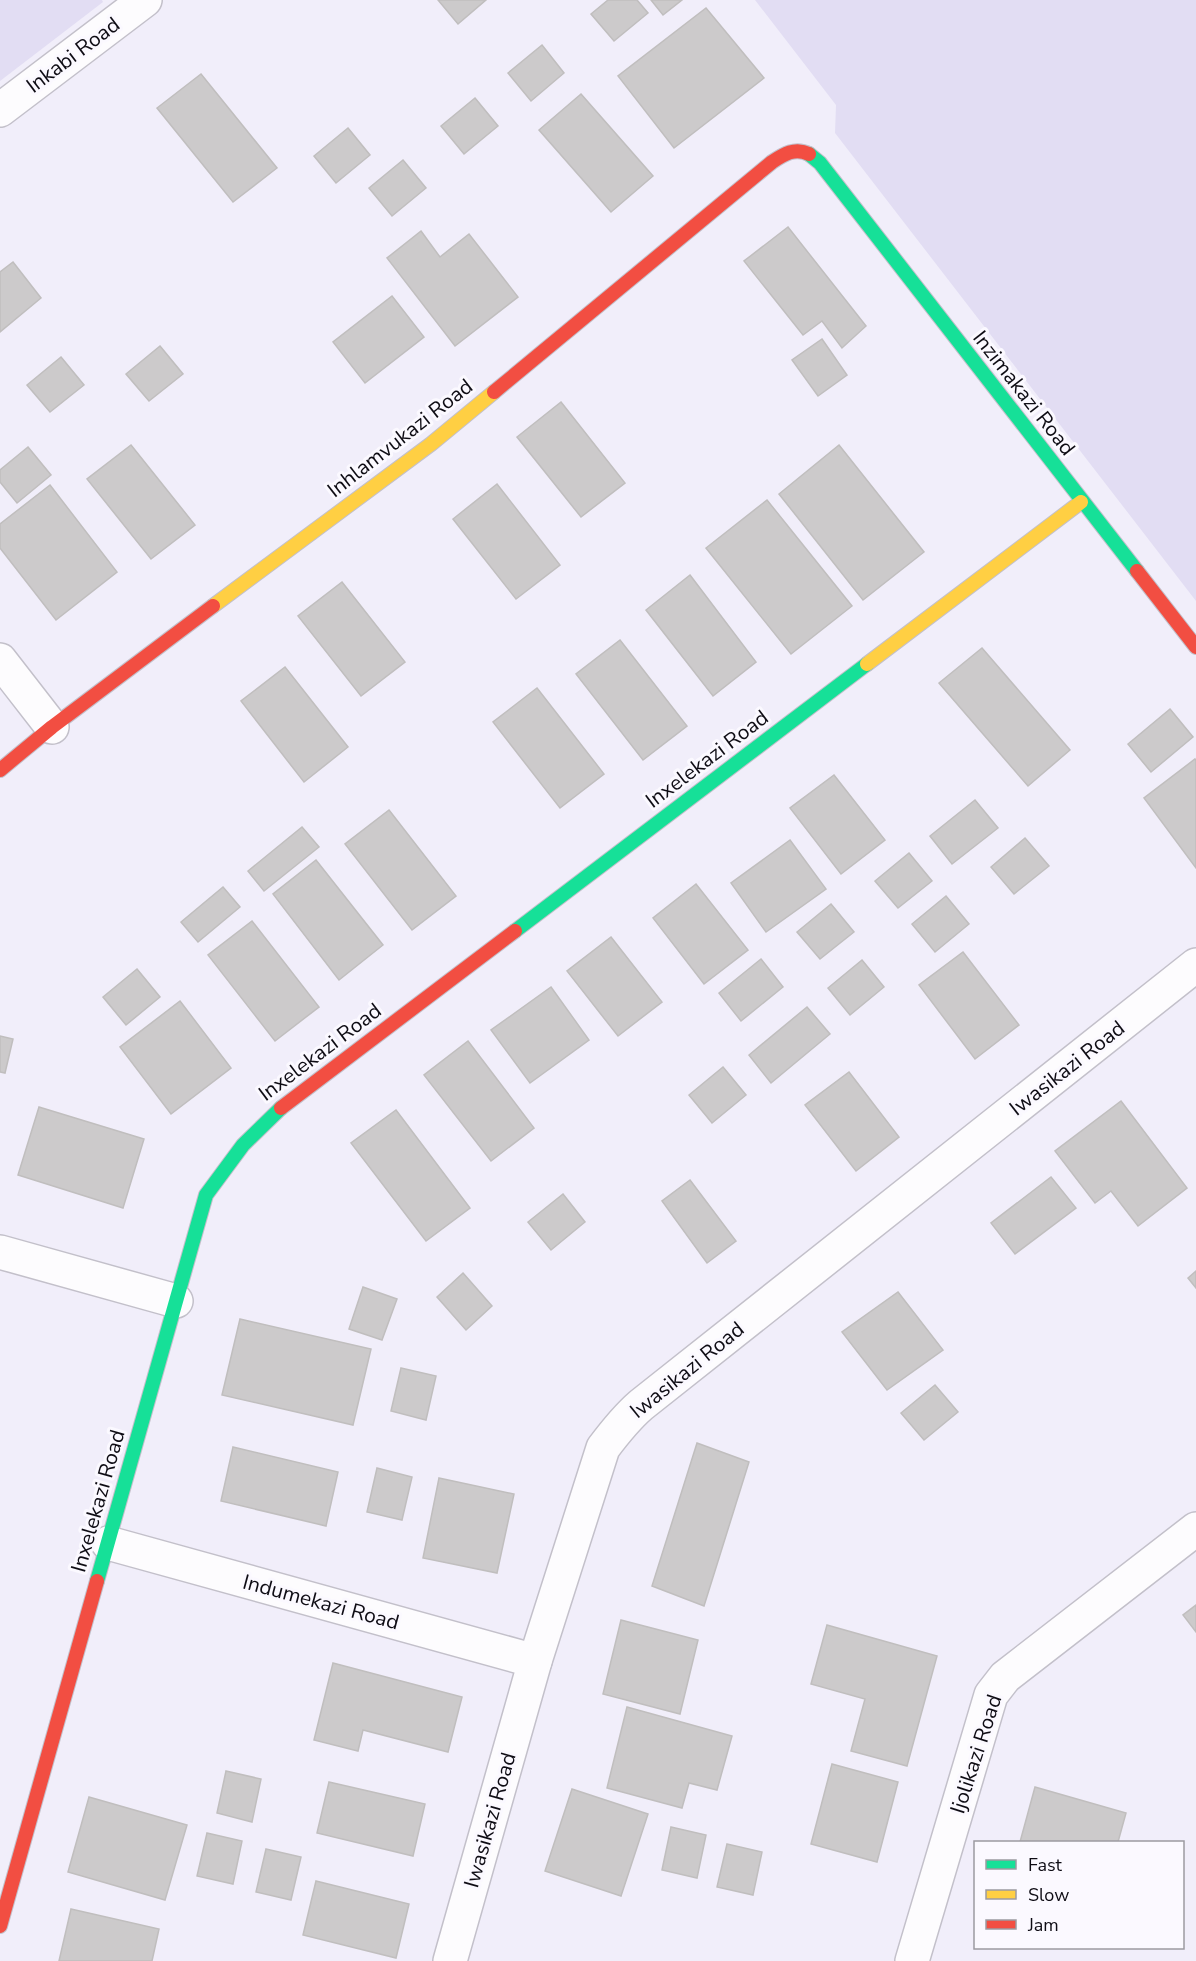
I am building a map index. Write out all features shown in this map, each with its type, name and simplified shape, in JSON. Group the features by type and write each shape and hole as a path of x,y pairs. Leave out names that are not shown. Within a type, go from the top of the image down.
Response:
{"street":[{"name":"Inkabi Road","path":"0,110 145,0"},
{"name":"Inhlamvukazi Road","path":"0,770 52,727 431,444 772,162 795,150 808,152 820,163"},
{"name":"Inzimakazi Road","path":"820,163 1196,647"},
{"name":"Inxelekazi Road","path":"0,1926 206,1195 222,1169 264,1122 1082,502"},
{"path":"0,660 52,727"},
{"name":"Iwasikazi Road","path":"450,1961 535,1661 603,1448 625,1419 1196,965"},
{"path":"0,1252 176,1301"},
{"name":"Ijolikazi Road","path":"912,1961 991,1695 1005,1677 1196,1529"},
{"name":"Indumekazi Road","path":"108,1543 535,1661"}],"shaded area":[{"path":"0,0 102,0 103,2 0,81"},
{"path":"755,0 1196,0 1196,601 835,133 836,105"}],"building":[{"path":"438,0 486,0 458,24"},
{"path":"608,0 637,0 648,13 614,41 591,14"},
{"path":"651,0 682,0 663,15"},
{"path":"706,8 764,78 674,148 618,76"},
{"path":"542,45 564,73 531,101 508,73"},
{"path":"201,74 277,168 233,202 157,108"},
{"path":"581,94 653,176 611,212 539,130"},
{"path":"475,98 498,126 464,154 441,126"},
{"path":"348,128 370,155 336,183 314,156"},
{"path":"403,160 426,188 392,216 369,188"},
{"path":"788,227 866,326 842,348 822,321 803,335 744,261"},
{"path":"421,231 440,257 469,234 518,297 455,346 387,258"},
{"path":"13,262 41,298 0,332 0,272"},
{"path":"392,296 424,337 365,383 333,342"},
{"path":"822,339 847,375 818,396 792,360"},
{"path":"160,346 183,374 149,401 126,374"},
{"path":"61,357 84,385 50,412 27,385"},
{"path":"561,402 625,483 581,517 517,437"},
{"path":"131,445 195,525 151,559 87,479"},
{"path":"839,445 924,552 863,600 779,494"},
{"path":"28,447 51,475 17,503 0,482 0,470"},
{"path":"497,484 560,565 516,599 453,519"},
{"path":"50,485 117,572 56,620 0,548 0,524"},
{"path":"767,500 852,606 791,654 706,548"},
{"path":"690,575 756,662 713,696 646,610"},
{"path":"342,582 405,662 361,696 298,616"},
{"path":"620,640 687,726 643,760 576,674"},
{"path":"982,648 1070,750 1028,786 939,683"},
{"path":"285,667 348,747 304,782 241,701"},
{"path":"537,688 604,774 560,808 493,722"},
{"path":"1170,709 1193,737 1151,772 1128,744"},
{"path":"1195,759 1196,761 1196,868 1144,798"},
{"path":"834,775 885,840 841,874 790,808"},
{"path":"975,800 998,828 952,864 930,836"},
{"path":"389,810 456,896 412,930 345,844"},
{"path":"302,827 319,847 264,891 248,871"},
{"path":"1025,838 1049,866 1014,894 991,867"},
{"path":"790,840 826,889 766,932 731,883"},
{"path":"909,853 932,881 898,908 875,881"},
{"path":"316,860 383,945 339,980 273,894"},
{"path":"696,884 748,950 704,984 653,918"},
{"path":"223,887 240,907 198,942 181,922"},
{"path":"946,896 969,924 935,952 912,924"},
{"path":"831,904 854,932 820,959 797,932"},
{"path":"252,921 319,1007 275,1041 208,955"},
{"path":"611,937 662,1002 618,1036 567,971"},
{"path":"963,952 1019,1025 975,1059 919,985"},
{"path":"761,959 783,987 741,1021 719,993"},
{"path":"862,960 884,987 850,1015 828,988"},
{"path":"137,969 160,997 126,1025 103,997"},
{"path":"551,987 589,1040 530,1083 491,1030"},
{"path":"180,1001 231,1068 171,1114 120,1047"},
{"path":"807,1007 830,1034 771,1083 749,1055"},
{"path":"0,1036 13,1039 5,1073 0,1072"},
{"path":"468,1041 534,1128 491,1161 424,1075"},
{"path":"723,1067 746,1095 712,1123 689,1095"},
{"path":"849,1072 899,1137 856,1171 805,1105"},
{"path":"1121,1101 1187,1188 1138,1226 1111,1191 1095,1203 1055,1151"},
{"path":"39,1107 144,1139 123,1208 18,1175"},
{"path":"396,1110 470,1208 426,1241 351,1143"},
{"path":"1051,1177 1076,1208 1015,1254 991,1223"},
{"path":"690,1180 736,1241 707,1263 662,1201"},
{"path":"563,1194 585,1222 551,1250 528,1222"},
{"path":"1196,1271 1196,1288 1188,1278"},
{"path":"463,1273 492,1306 466,1330 437,1297"},
{"path":"363,1287 397,1299 382,1340 349,1329"},
{"path":"898,1292 943,1350 887,1390 842,1332"},
{"path":"240,1319 371,1349 353,1425 222,1395"},
{"path":"401,1368 436,1376 426,1420 391,1411"},
{"path":"935,1385 958,1412 924,1440 901,1413"},
{"path":"697,1443 749,1462 704,1606 652,1586"},
{"path":"233,1447 338,1472 326,1526 221,1501"},
{"path":"377,1468 412,1477 402,1520 367,1512"},
{"path":"439,1478 514,1494 497,1573 423,1558"},
{"path":"1196,1605 1196,1632 1183,1615"},
{"path":"621,1620 698,1640 680,1714 603,1694"},
{"path":"827,1625 937,1656 907,1766 851,1751 865,1699 811,1684"},
{"path":"333,1663 462,1697 448,1752 363,1730 358,1751 314,1740"},
{"path":"627,1707 732,1736 717,1790 689,1783 682,1808 607,1788"},
{"path":"832,1764 898,1782 877,1862 811,1844"},
{"path":"226,1771 261,1779 252,1822 217,1813"},
{"path":"329,1782 425,1804 413,1856 317,1833"},
{"path":"1035,1787 1126,1813 1118,1841 1020,1841"},
{"path":"572,1789 648,1814 621,1896 545,1871"},
{"path":"89,1797 187,1825 165,1900 68,1872"},
{"path":"671,1827 706,1835 697,1878 662,1870"},
{"path":"207,1833 242,1841 233,1884 197,1876"},
{"path":"727,1844 762,1852 753,1895 717,1887"},
{"path":"266,1849 301,1857 291,1900 256,1892"},
{"path":"316,1881 409,1904 396,1958 303,1935"},
{"path":"71,1909 159,1929 152,1961 59,1961"}],"traffic: fast":[{"path":"809,154 820,163 1137,571"},
{"path":"515,931 867,664"},
{"path":"97,1581 206,1195 243,1145 281,1108"}],"traffic: slow":[{"path":"213,606 431,444 494,392"},
{"path":"867,664 1081,502"}],"traffic: jam":[{"path":"494,392 772,162 794,151 809,154"},
{"path":"1137,571 1196,647"},
{"path":"0,770 52,727 213,606"},
{"path":"281,1108 515,931"},
{"path":"0,1926 97,1581"}]}
